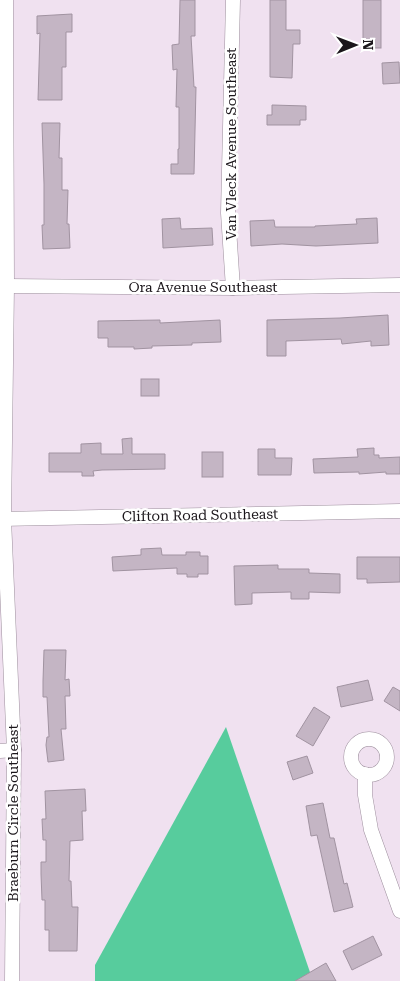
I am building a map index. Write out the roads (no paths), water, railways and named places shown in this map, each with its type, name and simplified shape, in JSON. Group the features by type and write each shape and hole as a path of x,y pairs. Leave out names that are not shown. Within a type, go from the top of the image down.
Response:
{"street":[{"name":"Braeburn Circle Southeast","path":"6,0 6,286 2,519 9,645 6,954 12,981"},
{"name":"Van Vleck Avenue Southeast","path":"233,0 228,213 234,288"},
{"name":"Ora Avenue Southeast","path":"6,286 234,288 400,285"},
{"name":"Clifton Road Southeast","path":"2,519 400,511"},
{"path":"365,774 365,796 372,830 400,911"}]}
